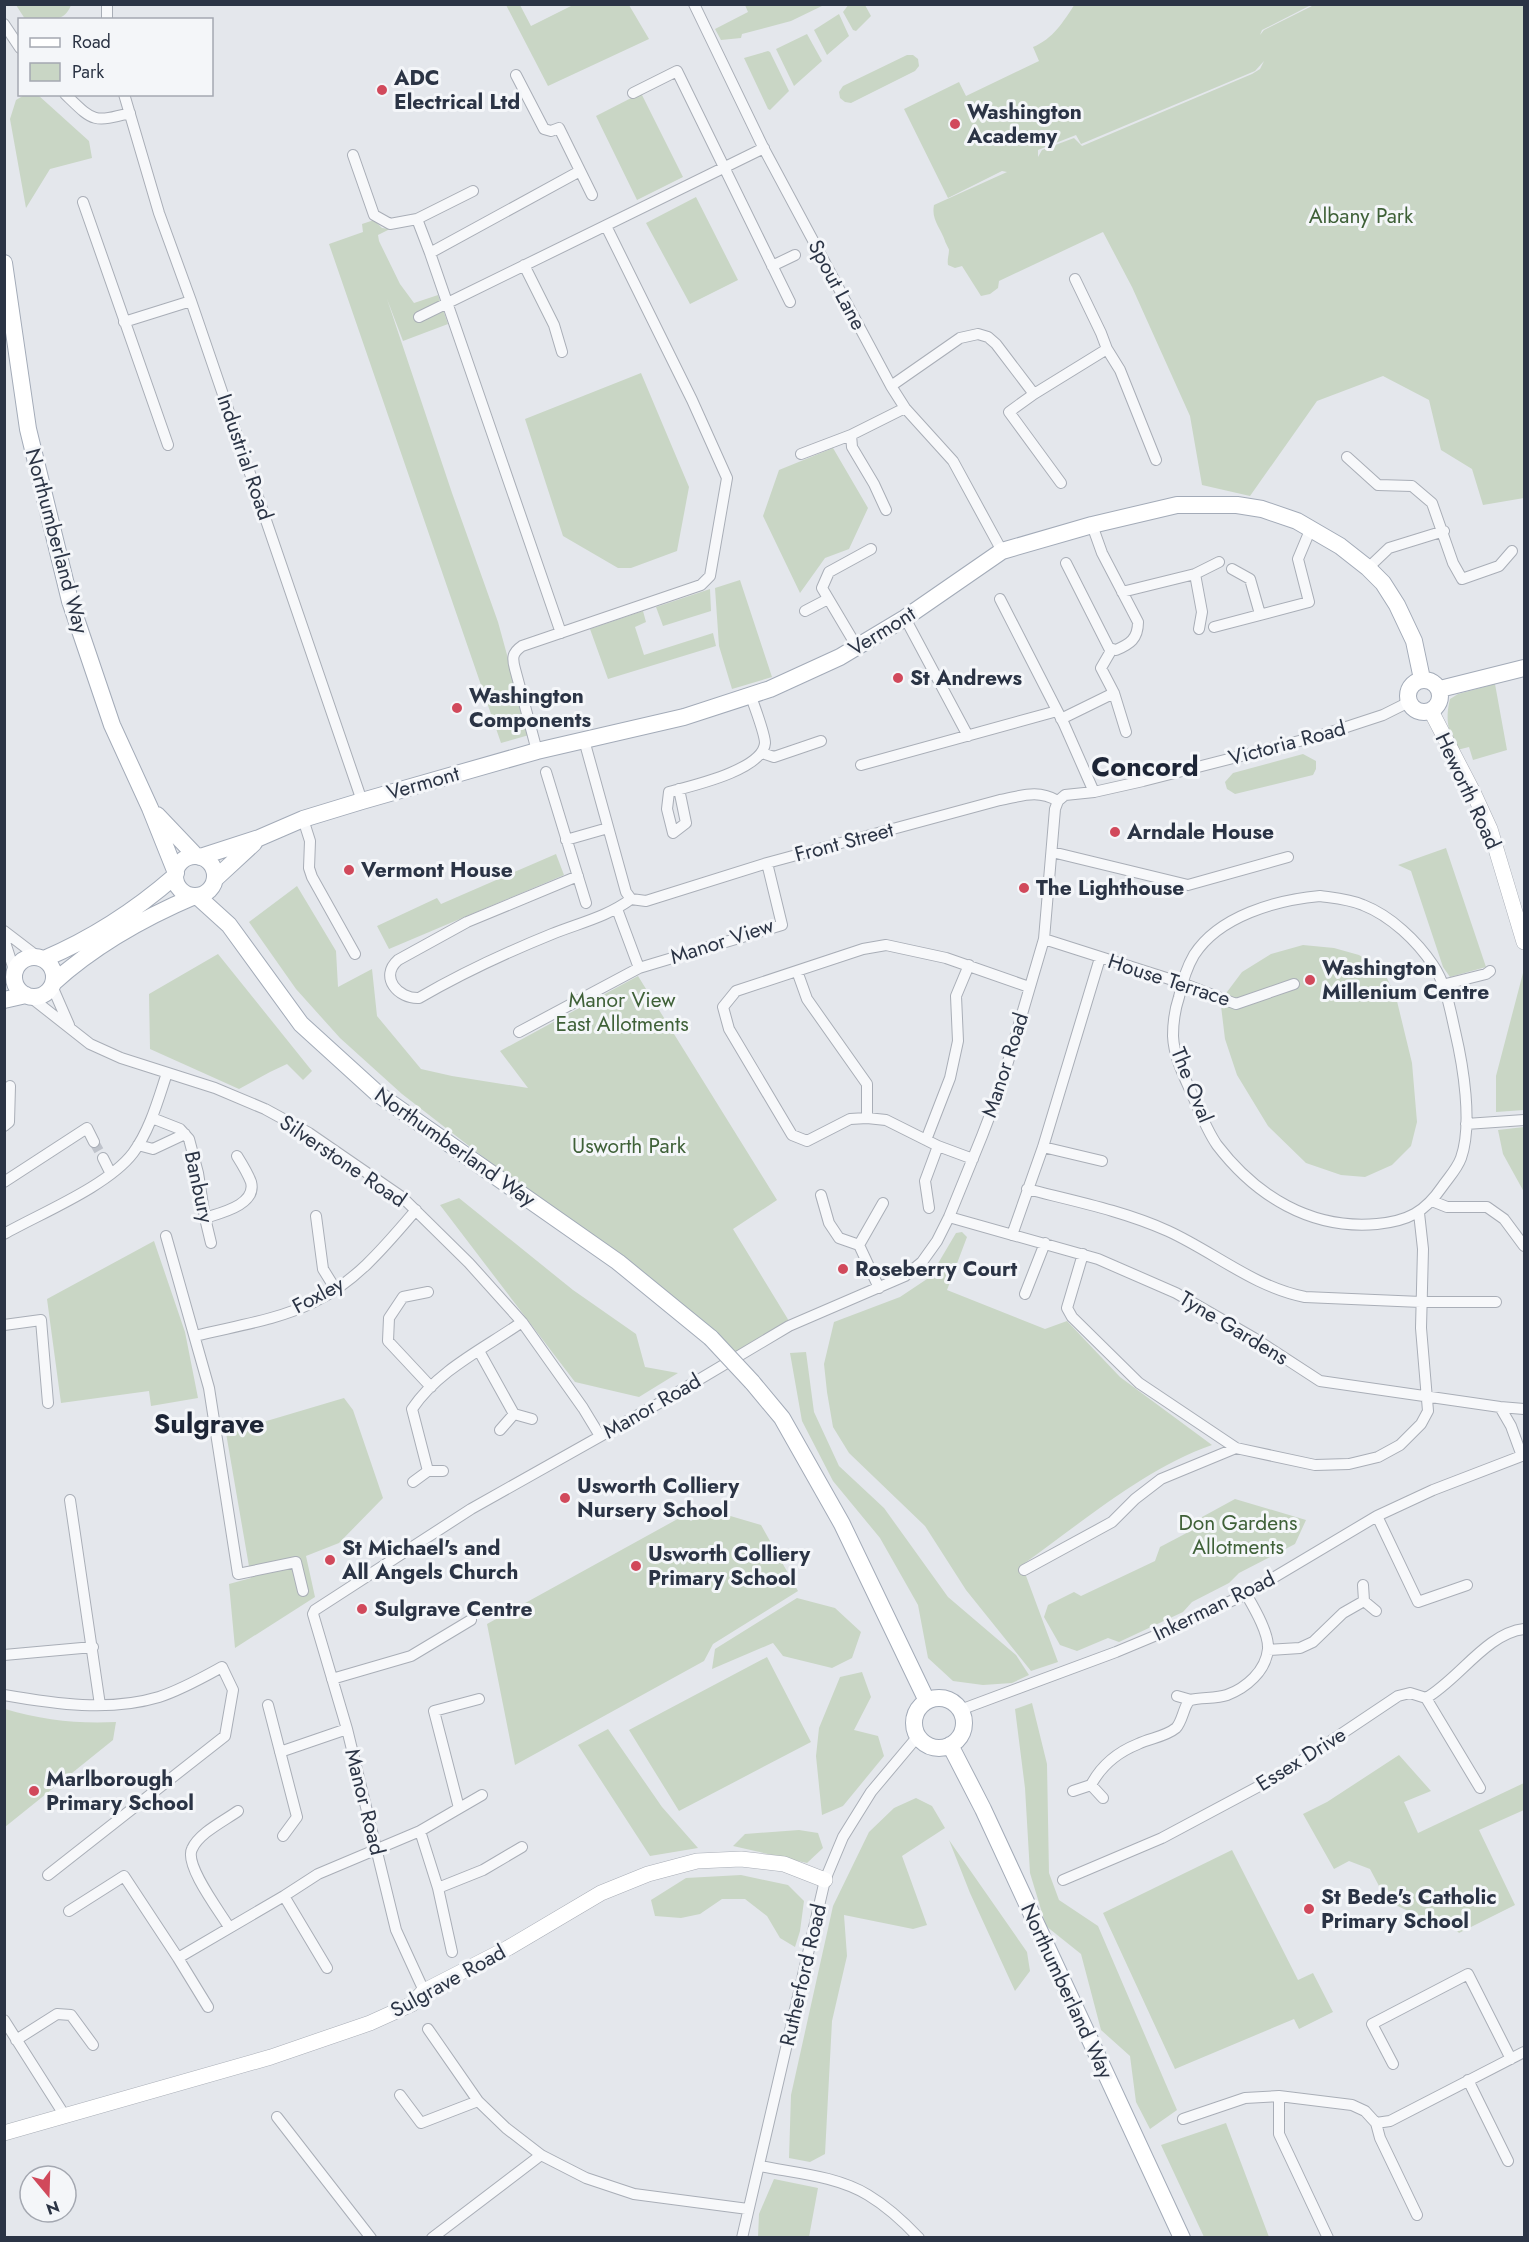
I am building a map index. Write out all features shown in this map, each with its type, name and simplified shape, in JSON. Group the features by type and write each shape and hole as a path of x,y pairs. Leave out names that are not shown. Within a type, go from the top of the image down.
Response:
{"main road":[{"name":"Northumberland Way","path":"4,263 28,429 69,601 112,725 150,808 175,874"},
{"name":"Vermont","path":"198,856 259,838 303,819 362,801 537,751 684,717 770,689 840,657 905,618 1002,551 1092,525 1177,505 1237,505 1262,509 1297,520 1368,568 1383,583 1406,622 1414,641 1422,679"},
{"path":"1440,688 1524,668"},
{"path":"1422,679 1434,682 1440,688 1440,701 1431,711 1415,710 1409,702 1408,692 1422,679"},
{"name":"Northumberland Way","path":"150,808 198,856"},
{"name":"Vermont","path":"214,881 259,838"},
{"path":"4,1000 44,994 75,963 95,948 154,914 207,892 214,881 215,873 210,863 198,856 185,859 180,862 175,874 152,897 131,911 75,945 41,958 26,959 17,967 11,980 21,992 28,995"},
{"path":"175,874 179,888 189,895 196,896"},
{"name":"Northumberland Way","path":"214,881 229,925"},
{"name":"Northumberland Way","path":"196,896 229,925 259,969 302,1024 378,1094 618,1262 711,1338 752,1382 782,1418 842,1524 927,1701"},
{"path":"41,958 54,972 52,985"},
{"path":"944,1699 952,1702 960,1710 964,1727 961,1735 950,1745 933,1747 925,1744 918,1736 914,1720 917,1711 927,1701 944,1699"},
{"name":"Northumberland Way","path":"950,1745 988,1820 1182,2238"}],"street":[{"name":"Spout Lane","path":"694,4 764,148 891,386 905,408 953,461 1002,551"},
{"path":"4,24 18,45"},
{"path":"633,93 677,71 790,302"},
{"path":"516,75 544,129 551,131 559,128 592,195"},
{"path":"67,96 93,119 108,119 130,113"},
{"name":"Industrial Road","path":"125,96 159,213 362,801"},
{"path":"419,316 764,148"},
{"path":"353,155 374,215 390,224 417,219 473,190"},
{"path":"429,253 580,171"},
{"path":"83,202 168,445"},
{"path":"417,219 561,633"},
{"path":"537,751 512,657 514,652 522,646 701,585 710,576 727,478 690,396 606,226"},
{"path":"772,266 795,255"},
{"path":"524,265 554,325 562,352"},
{"path":"1075,279 1107,349 1120,370 1156,460"},
{"path":"124,322 191,301"},
{"path":"891,386 960,338 978,334 988,337 996,344 1034,394"},
{"path":"1061,483 1009,412 1107,349"},
{"path":"801,454 851,435 905,408"},
{"path":"851,435 852,447 886,510"},
{"path":"1347,457 1378,485 1412,486 1432,503 1462,579 1499,566 1512,551"},
{"path":"1066,563 1109,648 1116,650 1131,644 1138,631 1138,622 1102,553 1092,525"},
{"path":"1214,627 1309,602 1298,560 1311,528"},
{"path":"1368,568 1389,548 1444,531"},
{"path":"856,647 822,588 829,572 871,549"},
{"path":"1122,592 1195,574 1219,561"},
{"path":"1232,569 1250,579 1260,614"},
{"path":"1195,574 1202,612 1199,629"},
{"path":"805,611 828,599"},
{"path":"1000,599 1061,718 1094,792"},
{"path":"905,618 968,736"},
{"path":"1112,649 1101,668 1114,693 1126,732"},
{"path":"861,765 968,736 1061,718 1114,693"},
{"path":"679,789 739,770 752,763 762,753 765,743 750,694"},
{"name":"Victoria Road","path":"1058,801 1065,795 1094,792 1319,736 1383,715 1409,702"},
{"name":"Heworth Road","path":"1431,711 1490,829 1524,942"},
{"path":"578,876 467,922 398,960 392,966 391,982 396,990 411,998 419,998 494,958 617,909 631,899 626,892 584,740"},
{"path":"762,753 774,757 821,741"},
{"path":"546,772 586,903"},
{"name":"Front Street","path":"631,899 646,901 767,863 1000,800 1046,794 1058,801"},
{"name":"Manor Road","path":"424,1991 396,1930 347,1729 314,1620 315,1610 454,1519 789,1326 905,1276 922,1262 937,1242 949,1217 1000,1089 1044,939 1055,809 1058,801"},
{"path":"303,819 310,841 309,868 312,877 355,954"},
{"path":"566,840 608,828"},
{"path":"1052,852 1188,885 1288,857"},
{"name":"Manor View","path":"639,968 782,925 767,863"},
{"name":"The Oval","path":"1320,896 1345,900 1364,905 1399,927 1435,968 1442,985 1458,1047 1466,1124 1462,1156 1455,1170 1432,1201 1419,1213 1405,1218 1378,1224 1336,1224 1293,1210 1254,1185 1216,1143 1177,1060 1173,1036 1175,1010 1182,983 1194,956 1216,932 1252,912 1282,902 1320,896"},
{"path":"519,1032 639,968 617,909"},
{"path":"4,931 41,958"},
{"path":"4,939 11,980"},
{"name":"House Terrace","path":"1044,939 1182,983 1236,1004 1294,984"},
{"path":"973,1159 938,1146 885,1120 849,1119 807,1141 792,1135 729,1029 723,1007 736,991 863,949 886,945 946,958 1029,987"},
{"path":"1012,1235 1043,1147 1100,957"},
{"path":"926,1140 950,1078 958,1041 956,996 969,965"},
{"path":"797,971 807,999 867,1084 867,1118"},
{"path":"1442,985 1486,975 1490,971"},
{"name":"Silverstone Road","path":"52,985 69,1025"},
{"name":"Silverstone Road","path":"28,995 69,1025 90,1044 121,1058 215,1088 255,1105 309,1133 402,1197 469,1263 522,1322 600,1436"},
{"path":"4,1234 99,1183 132,1155 152,1118 167,1072"},
{"path":"4,1126 9,1122 10,1086"},
{"name":"Banbury","path":"152,1118 173,1125 189,1139 212,1243"},
{"path":"1466,1124 1524,1120"},
{"path":"4,1182 87,1128 94,1142"},
{"path":"138,1145 153,1149 185,1134"},
{"path":"929,1208 926,1181 938,1146"},
{"path":"1043,1147 1102,1161"},
{"path":"205,1218 237,1208 251,1193 251,1184 237,1156"},
{"path":"103,1158 111,1174"},
{"path":"1027,1189 1122,1214 1168,1231 1258,1281 1288,1294 1305,1297 1421,1302 1496,1302"},
{"path":"821,1195 830,1223 839,1238 859,1245 879,1288"},
{"path":"1432,1201 1447,1207 1487,1207 1504,1219 1524,1246"},
{"path":"859,1245 883,1203"},
{"name":"Foxley","path":"195,1336 299,1309 336,1290 370,1261 416,1210"},
{"path":"1083,1254 1067,1308 1072,1317 1139,1383 1236,1448 1315,1465 1349,1464 1378,1457 1400,1445 1421,1424 1428,1411 1421,1328 1423,1249 1419,1213"},
{"path":"316,1216 324,1269 336,1290"},
{"name":"Tyne Gardens","path":"949,1217 1083,1254 1176,1293 1254,1338 1320,1381 1427,1398 1524,1409"},
{"path":"166,1236 209,1388 238,1574 297,1562 303,1591"},
{"path":"1025,1294 1045,1243"},
{"path":"428,1292 403,1297 389,1318 388,1341 431,1387"},
{"path":"4,1325 41,1320 48,1403"},
{"path":"428,1471 412,1409 449,1371 522,1322"},
{"path":"479,1351 514,1414 532,1419"},
{"path":"1500,1407 1511,1426 1523,1456"},
{"path":"500,1430 514,1414"},
{"path":"1024,1570 1112,1522 1135,1499 1161,1479 1236,1448"},
{"name":"Inkerman Road","path":"960,1710 1116,1652 1176,1627 1246,1594 1377,1516 1433,1490 1523,1456"},
{"path":"413,1482 428,1471 443,1471"},
{"path":"70,1500 100,1705"},
{"path":"1377,1516 1418,1602 1467,1585"},
{"path":"1364,1586 1364,1601"},
{"path":"1177,1696 1191,1700 1215,1699 1243,1688 1261,1668 1268,1650 1266,1639 1258,1616 1246,1594"},
{"path":"1268,1650 1300,1648 1313,1642 1343,1613 1364,1601"},
{"path":"1364,1601 1376,1611"},
{"path":"332,1679 411,1656 471,1620"},
{"path":"1480,1788 1426,1698 1438,1691 1500,1637 1524,1629"},
{"path":"4,1655 93,1647"},
{"path":"4,1695 50,1703 121,1705 160,1696 222,1667 233,1690 225,1736 48,1875"},
{"name":"Essex Drive","path":"1063,1880 1162,1838 1280,1775 1398,1696 1410,1693 1426,1698"},
{"path":"459,1808 434,1711 479,1699"},
{"path":"1073,1791 1091,1785 1107,1763 1123,1751 1168,1733 1178,1726 1191,1700"},
{"path":"268,1705 297,1818 283,1836"},
{"path":"280,1752 347,1729"},
{"name":"Rutherford Road","path":"742,2238 825,1880 843,1837 871,1792 918,1736"},
{"path":"1091,1785 1103,1798"},
{"path":"178,1958 318,1874 420,1831 482,1795"},
{"path":"229,1928 191,1865 190,1851 198,1840 238,1810"},
{"path":"420,1831 438,1888 452,1952"},
{"path":"438,1888 483,1870 522,1847"},
{"name":"Sulgrave Road","path":"4,2133 271,2057 370,2023 412,2004 424,1991 508,1948 601,1893 648,1874 697,1862 741,1859 784,1864 825,1880"},
{"path":"69,1911 124,1876 208,2007"},
{"path":"284,1896 327,1968"},
{"path":"1393,2064 1372,2024 1468,1974 1511,2059"},
{"path":"16,2040 57,2014 71,2015 93,2045"},
{"path":"4,2020 65,2116"},
{"path":"428,2029 478,2101 506,2128 541,2155 586,2178 634,2194 748,2209"},
{"path":"1376,2123 1390,2121 1524,2052"},
{"path":"1468,2080 1508,2161"},
{"path":"400,2095 421,2123 478,2101"},
{"path":"1279,2096 1279,2134 1328,2238"},
{"path":"1184,2119 1245,2098 1279,2096 1352,2105 1365,2111 1376,2123 1380,2138 1417,2214"},
{"path":"277,2117 371,2238"},
{"path":"432,2238 541,2155"},
{"path":"759,2166 837,2182 867,2194 898,2216 919,2238"}],"green space":[{"path":"16,4 71,5 63,16 58,18 24,18"},
{"path":"849,4 865,5 871,16 856,31 853,30 843,12"},
{"name":"Albany Park","path":"1075,4 1311,5 1262,30 1260,35 1264,30 1314,5 1524,5 1524,498 1483,505 1472,469 1441,450 1429,400 1383,376 1317,401 1250,496 1202,485 1190,416 1132,287 1103,232 999,281 998,288 990,294 981,296 962,266 955,268 948,265 949,250 935,220 934,205 1007,172 1002,171 948,198 904,109 959,82 966,96 1039,61 1033,47 1052,35","holes":["1264,61 1260,69 1082,146 1074,138 1042,150 1038,157 1038,150 1076,135 1081,144 1255,71"]},
{"path":"506,5 520,5 531,26 573,5 629,5 649,39 548,86"},
{"path":"745,5 824,5 791,21 742,34 741,38 721,40 715,29 748,12"},
{"path":"839,14 849,36 827,55 814,30"},
{"path":"807,34 822,61 794,86 776,49"},
{"path":"768,51 789,91 770,110 744,58"},
{"path":"907,55 913,55 918,59 919,66 915,71 851,103 840,98 839,92 843,86"},
{"path":"641,93 683,177 637,200 596,116"},
{"path":"23,96 39,96 89,141 92,158 50,169 26,208 10,119 16,100"},
{"path":"696,197 738,280 690,304 646,223"},
{"path":"374,220 382,228 390,229 378,235 379,241 400,284 414,303 438,295 448,324 403,341 387,299 498,622 529,735 501,743 329,244 363,232 362,224"},
{"path":"641,373 689,487 677,551 631,568 618,568 563,536 525,419"},
{"path":"833,448 868,508 849,549 825,558 800,593 763,516 779,470"},
{"path":"740,580 772,677 732,689 719,646 715,588"},
{"path":"710,589 711,611 663,626 656,607"},
{"path":"643,611 646,622 635,627 644,655 713,633 716,646 608,679 590,629"},
{"path":"1495,684 1507,750 1473,760 1469,747 1457,750 1451,737 1448,725 1450,699 1458,694"},
{"path":"1303,754 1316,761 1313,775 1235,794 1227,789 1225,782 1233,773"},
{"path":"1446,848 1486,967 1450,977 1443,967 1411,871 1398,865"},
{"path":"556,854 564,875 389,949 377,926 437,898 441,904"},
{"name":"Usworth Park","path":"297,886 336,951 338,987 372,969 377,1016 421,1069 528,1088 500,1051 638,976 777,1200 733,1229 789,1321 740,1356 402,1094 340,1038 296,989 249,922"},
{"path":"1303,945 1334,948 1359,955 1384,972 1396,997 1412,1063 1417,1122 1411,1146 1392,1165 1365,1177 1341,1175 1306,1163 1268,1126 1237,1075 1225,1039 1221,1006 1227,992 1242,972 1271,954"},
{"path":"218,954 312,1071 303,1080 287,1064 239,1089 150,1049 149,994"},
{"path":"1523,973 1524,1110 1496,1112 1496,1076"},
{"path":"1524,1127 1524,1192 1503,1154 1498,1130"},
{"path":"459,1198 573,1290 636,1334 645,1367 678,1373 639,1397 575,1382 440,1205"},
{"path":"962,1232 967,1237 947,1290 1045,1329 1067,1321 1120,1377 1212,1445 1187,1455 1138,1482 1022,1565 1058,1662 1031,1671 966,1590 925,1526 849,1453 833,1427 827,1392 824,1364 834,1322 900,1297 930,1277 956,1233"},
{"path":"154,1241 185,1332 198,1398 151,1406 149,1391 61,1403 47,1299"},
{"path":"806,1352 814,1412 839,1466 884,1508 948,1597 1016,1655 1029,1675 1012,1683 983,1685 953,1681 928,1658 918,1605 880,1538 833,1481 802,1421 790,1353"},
{"path":"344,1398 353,1410 383,1498 339,1543 306,1556 315,1597 235,1648 229,1584 251,1578 226,1433"},
{"name":"Don Gardens Allotments","path":"1235,1499 1306,1520 1295,1544 1239,1573 1229,1583 1192,1602 1183,1612 1119,1642 1108,1638 1077,1651 1060,1645 1044,1617 1048,1605 1074,1592 1081,1596 1155,1561 1160,1547 1200,1526 1202,1517"},
{"path":"710,1510 761,1525 798,1591 713,1644 704,1661 515,1765 487,1624 683,1516 691,1521"},
{"path":"797,1598 835,1608 861,1632 852,1658 832,1668 783,1656 773,1643 712,1669 715,1649"},
{"path":"767,1657 811,1742 679,1811 629,1730"},
{"path":"862,1672 871,1697 854,1730 878,1736 884,1756 843,1806 822,1815 816,1756 819,1728 840,1677"},
{"path":"1032,1703 1047,1764 1049,1873 1059,1900 1098,1926 1177,2110 1150,2129 1136,2102 1130,2056 1101,2030 1081,1954 1046,1926 1030,1873 1025,1788 1015,1709"},
{"name":"Marlborough Primary School","path":"5,1709 60,1720 116,1722 113,1740 5,1827"},
{"path":"608,1729 662,1807 698,1848 650,1856 578,1745"},
{"path":"1399,1755 1431,1791 1404,1802 1418,1833 1524,1783 1524,1810 1479,1830 1515,1905 1459,1933 1451,1925 1438,1918 1423,1918 1387,1901 1370,1869 1349,1861 1334,1869 1303,1814 1327,1802"},
{"path":"916,1798 932,1806 945,1828 902,1856 927,1925 913,1929 844,1915 847,1956 832,2021 825,2154 810,2162 789,2158 791,2095 833,1906 869,1832 894,1808"},
{"path":"799,1830 818,1833 823,1848 807,1863 733,1846 745,1834"},
{"path":"949,1840 1027,1952 1030,1971 1015,1991 970,1893"},
{"path":"1232,1850 1298,1980 1313,1973 1333,2012 1299,2029 1294,2019 1175,2069 1103,1913"},
{"path":"741,1875 788,1885 804,1901 800,1931 795,1947 780,1938 767,1916 745,1899 722,1899 700,1914 681,1918 655,1916 651,1900 686,1878"},
{"path":"1226,2123 1269,2237 1204,2237 1161,2145"},
{"path":"774,2179 818,2188 809,2237 758,2237 759,2214"}],"tunnel":[{"path":"94,1142 103,1158"}],"place":[{"name":"ADC Electrical Ltd","path":"382,90"},
{"name":"Washington Academy","path":"955,124"},
{"name":"St Andrews","path":"898,678"},
{"name":"Washington Components","path":"457,708"},
{"name":"Arndale House","path":"1115,832"},
{"name":"Vermont House","path":"349,870"},
{"name":"The Lighthouse","path":"1024,888"},
{"name":"Washington Millenium Centre","path":"1310,980"},
{"name":"Roseberry Court","path":"843,1269"},
{"name":"Usworth Colliery Nursery School","path":"565,1498"},
{"name":"St Michael's and All Angels Church","path":"330,1560"},
{"name":"Usworth Colliery Primary School","path":"636,1566"},
{"name":"Sulgrave Centre","path":"362,1609"},
{"name":"Marlborough Primary School","path":"34,1791"},
{"name":"St Bede's Catholic Primary School","path":"1309,1909"}],"district":[{"name":"Concord","path":"1145,766"},
{"name":"Sulgrave","path":"209,1423"}],"park label":[{"name":"Manor View East Allotments","path":"622,1012"}]}
